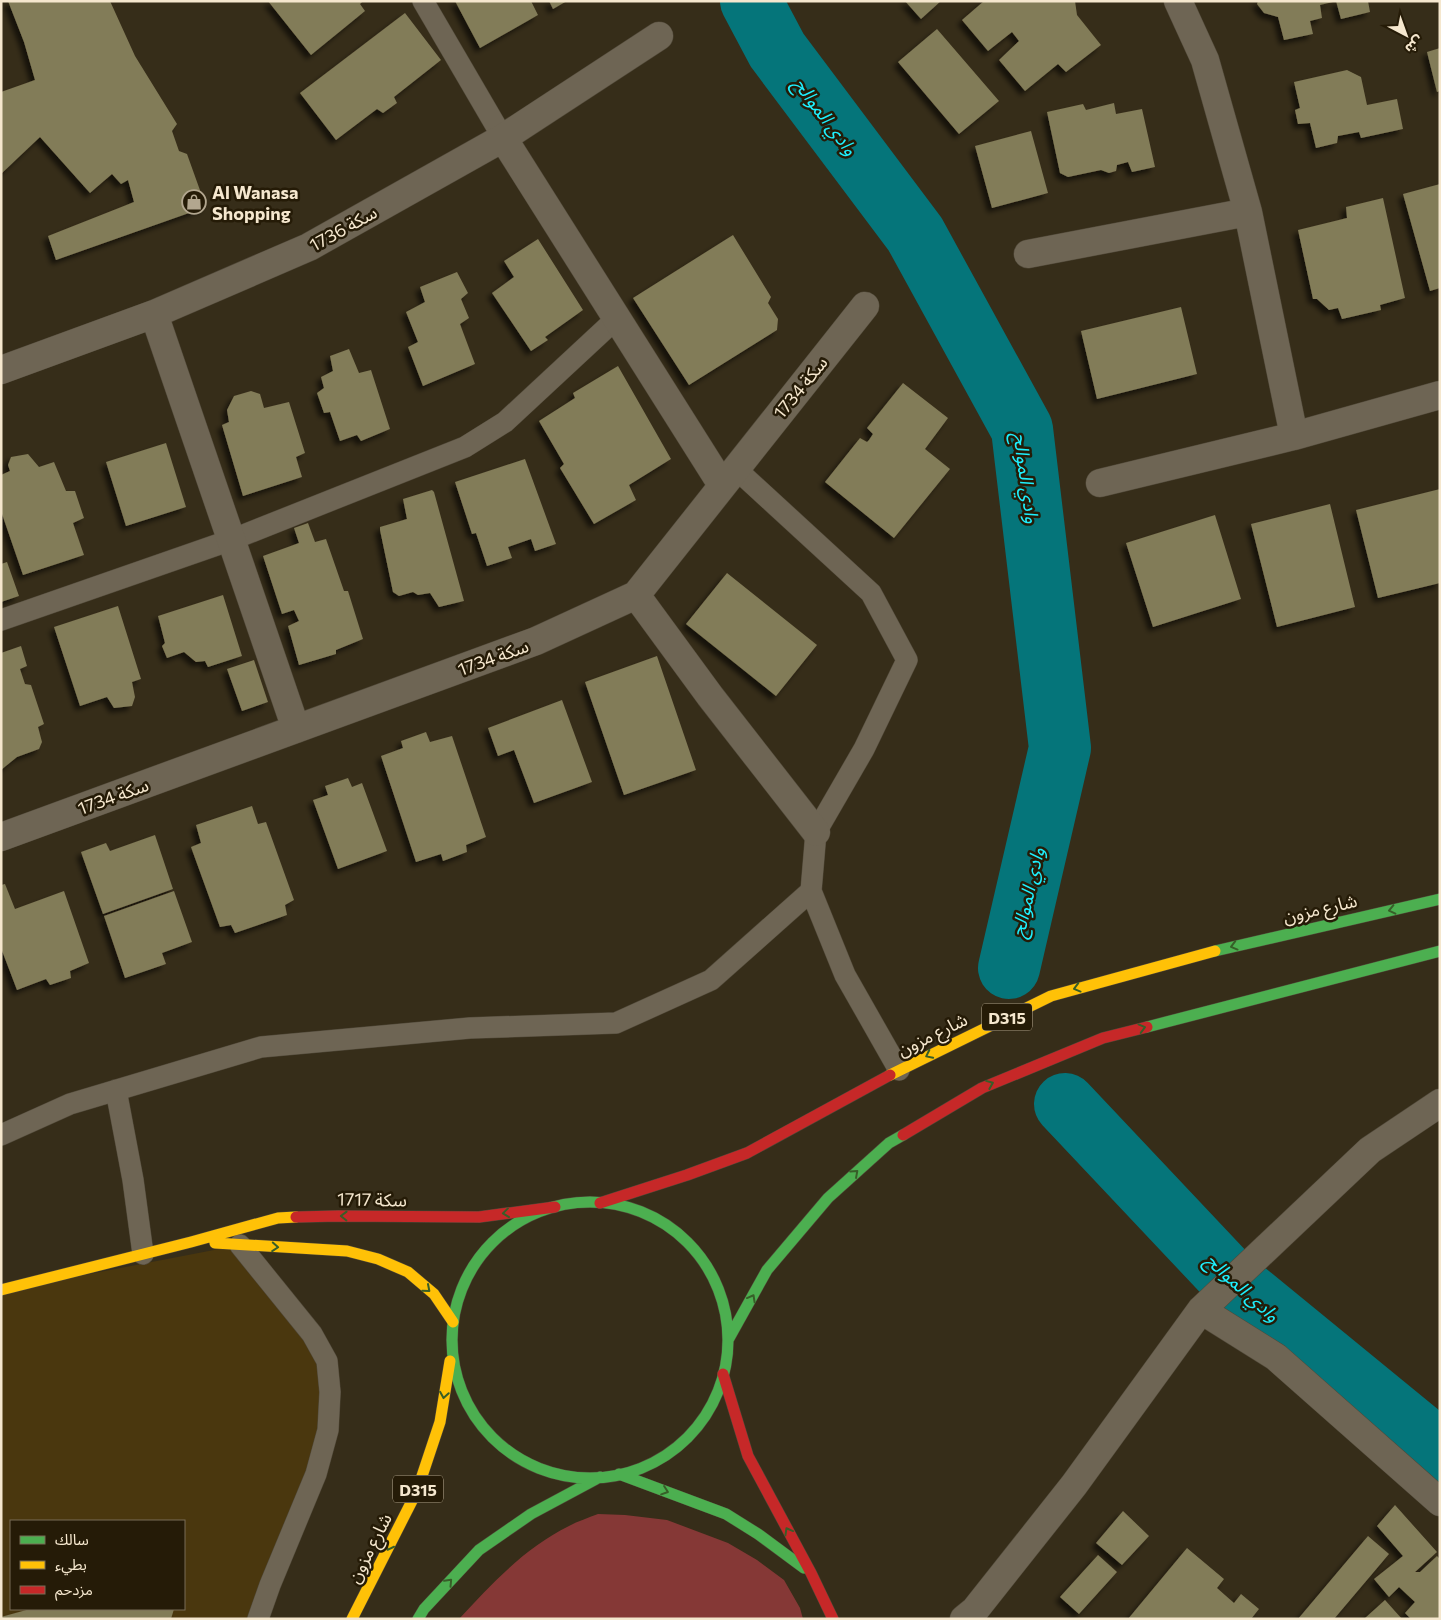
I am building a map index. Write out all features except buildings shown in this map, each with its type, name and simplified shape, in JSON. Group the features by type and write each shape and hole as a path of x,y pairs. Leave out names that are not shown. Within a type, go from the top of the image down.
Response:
{"main road":[{"name":"شارع مزون","path":"600,1203 687,1175 747,1153 899,1070 1051,996 1240,944 1440,899"},
{"name":"D315","path":"728,1340 767,1270 828,1198 889,1143 982,1088 1103,1038 1440,951"},
{"name":"D315","path":"585,1202 626,1206 650,1216 672,1229 691,1246 707,1266 719,1290 726,1315 728,1340 727,1357 715,1398 685,1439 666,1455 643,1467 600,1477 576,1477 551,1472 529,1464 489,1435 474,1416 463,1394 456,1371 452,1347 453,1322 460,1296 471,1271 487,1249 507,1231 529,1216 555,1207 585,1202"},
{"name":"سكة 1717","path":"1,1290 278,1218 338,1216 408,1218 479,1217 555,1207"},
{"name":"سكة 1717","path":"191,1242 346,1251 378,1259 408,1272 434,1294 453,1322"},
{"name":"شارع مزون","path":"352,1619 417,1491 440,1422 452,1347"},
{"path":"723,1374 748,1456 811,1573 833,1619"},
{"path":"619,1474 726,1514 758,1534 811,1573"},
{"name":"D315","path":"418,1619 424,1609 479,1550 532,1514 600,1477"}],"street":[{"path":"1178,1 1205,60 1248,212 1294,436"},
{"name":"سكة 1736","path":"1,370 154,314 309,247 503,138 659,36"},
{"path":"503,138 617,318 729,476"},
{"path":"1028,254 1248,212"},
{"name":"سكة 1734","path":"1,837 536,641 636,595 865,306"},
{"path":"154,314 296,729"},
{"path":"1100,483 1294,436 1440,395"},
{"path":"636,595 710,696 816,832"},
{"path":"976,1616 1201,1310 1230,1280 1370,1150 1438,1107"},
{"path":"1201,1310 1276,1357 1440,1502"}],"lane":[{"path":"423,1 503,138"},
{"path":"1,620 231,540 465,446 505,422 617,318"},
{"path":"729,476 871,592 907,660 864,750 816,832 811,891 845,975 899,1070"},
{"path":"1,1135 70,1104 261,1047 470,1028 616,1023 711,980 811,891"},
{"path":"116,1090 133,1180 144,1254"},
{"path":"240,1244 312,1334 327,1362 330,1392 328,1430 316,1474 258,1619"}],"shaded area":[{"path":"240,1245 312,1334 328,1430 258,1619 1,1619 1,1291"},
{"path":"598,1514 667,1520 728,1543 757,1560 784,1580 800,1608 803,1619 459,1619 510,1567 538,1544 572,1524"}],"waterway":[{"name":"وادي الموالح","path":"751,1 777,50 915,234 1022,429 1060,748 1009,968"},
{"name":"وادي الموالح","path":"1065,1104 1231,1280 1440,1451"}],"traffic: fast":[{"path":"1215,951 1440,899"},
{"path":"1147,1027 1440,951"},
{"path":"728,1340 767,1270 828,1198 889,1143 903,1135"},
{"path":"590,1202 617,1205 643,1213 666,1226 687,1243 704,1264 717,1287 725,1313 728,1340 725,1367 717,1393 704,1416 687,1437 666,1454 643,1467 617,1475 590,1478 563,1475 537,1467 514,1454 493,1437 476,1416 463,1393 455,1367 452,1340 455,1313 463,1287 476,1264 493,1243 514,1226 537,1213 563,1205 590,1202"},
{"path":"619,1474 726,1514 758,1534 804,1568"},
{"path":"418,1619 424,1609 479,1550 531,1514 600,1477"}],"traffic: slow":[{"path":"890,1075 1051,996 1215,951"},
{"path":"1,1290 278,1218 296,1217"},
{"path":"215,1243 347,1251 378,1259 408,1272 434,1294 453,1322"},
{"path":"352,1619 417,1491 440,1422 450,1361"}],"traffic: jam":[{"path":"903,1135 982,1088 1103,1038 1147,1027"},
{"path":"600,1203 687,1175 747,1153 890,1075"},
{"path":"296,1217 479,1217 555,1207"},
{"path":"723,1374 748,1456 811,1573 833,1619"}],"place":[{"name":"Al Wanasa Shopping","path":"194,202"}]}
